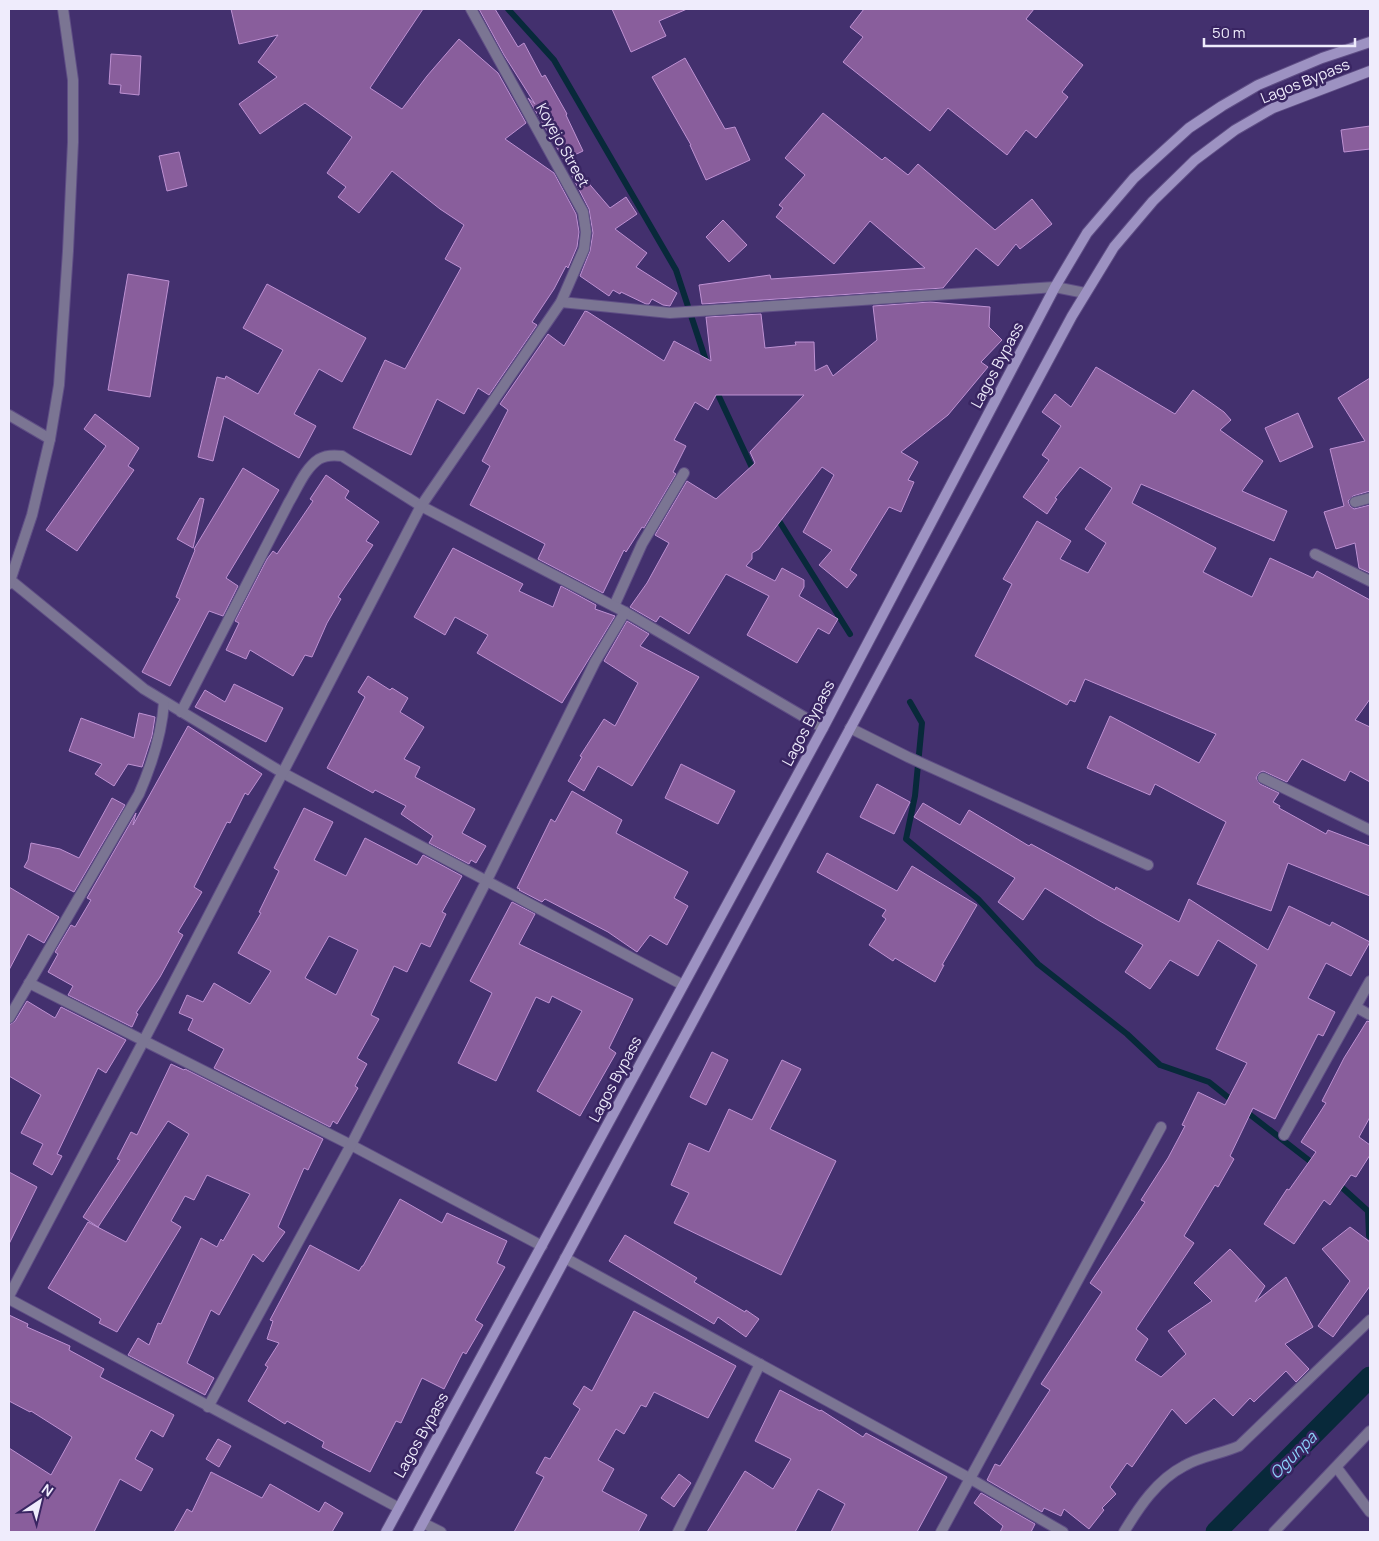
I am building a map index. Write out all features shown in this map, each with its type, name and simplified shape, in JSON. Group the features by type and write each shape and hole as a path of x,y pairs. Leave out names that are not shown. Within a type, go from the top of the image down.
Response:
{"main road":[{"name":"Lagos Bypass","path":"386,1532 823,728 1055,287 1087,232 1134,178 1189,128 1258,85 1322,58 1370,42"},
{"name":"Lagos Bypass","path":"421,1528 1085,293 1114,247 1153,200 1195,160 1235,130 1273,108 1370,71"}],"street":[{"path":"63,9 73,80 73,142 60,385 50,439 32,515 9,582 144,689 164,702 283,773 683,985"},
{"name":"Koyejo Street","path":"9,1298 421,506 561,302 584,250 586,232 583,212 471,9"},
{"path":"561,302 670,313 1055,287 1085,293"},
{"path":"9,415 50,439"},
{"path":"181,712 289,502 306,473 319,460 331,455 342,456 421,506 626,612 823,728"},
{"path":"614,606 642,544 684,473"},
{"path":"1355,502 1370,498"},
{"path":"1315,554 1370,581"},
{"path":"208,1407 351,1145 487,880 595,662 626,612"},
{"path":"9,1018 139,794 150,769 163,721 164,702"},
{"path":"850,728 908,757 1148,865"},
{"path":"1263,778 1370,830"},
{"path":"1284,1135 1370,981"},
{"path":"29,983 351,1145 542,1246"},
{"path":"1356,1007 1370,1015"},
{"path":"940,1532 1161,1127"},
{"path":"565,1258 969,1478 1063,1532"},
{"path":"9,1298 398,1508"},
{"path":"1124,1532 1133,1516 1160,1482 1184,1466 1239,1446 1370,1320"},
{"path":"678,1532 760,1364"},
{"path":"1274,1532 1337,1468 1370,1431"},
{"path":"1337,1468 1370,1512"},
{"path":"421,1528 441,1532"}],"building":[{"path":"231,9 423,9 370,88 402,109 459,39 498,73 526,123 505,139 554,173 576,214 579,232 577,247 568,268 566,266 554,289 532,322 537,325 489,395 478,388 464,414 437,399 411,455 353,428 385,360 405,369 461,268 445,259 464,225 440,209 392,171 359,213 338,197 346,187 327,173 352,137 305,103 260,134 239,104 277,77 258,62 278,35 239,44"},
{"path":"479,9 495,9 518,47 524,43 542,77 545,75 567,114 583,151 564,160 528,98 535,104 504,55"},
{"path":"612,9 687,9 659,21 666,36 631,52"},
{"path":"864,9 1034,9 1026,19 1083,65 1062,92 1068,97 1036,138 1026,130 1007,155 948,108 930,131 843,62 863,37 850,27"},
{"path":"111,54 141,56 139,95 120,93 121,85 109,84"},
{"path":"685,58 725,129 735,127 750,160 706,180 691,145 652,77"},
{"path":"823,113 882,160 885,157 908,175 918,164 995,230 1032,199 1052,224 1020,249 1016,244 998,266 976,248 943,288 702,304 699,285 770,275 771,279 925,268 870,221 834,264 776,217 783,208 779,205 805,175 785,158"},
{"path":"1370,126 1370,149 1344,152 1341,130"},
{"path":"179,152 187,186 167,191 159,156"},
{"path":"579,172 610,208 626,197 637,214 615,229 647,253 636,267 677,293 670,306 663,305 652,299 649,304 646,304 613,290 609,296 580,276 590,251 593,233 589,209 572,176"},
{"path":"723,220 747,245 729,262 706,237"},
{"path":"128,274 169,281 150,397 108,390"},
{"path":"267,284 366,338 342,382 319,369 294,414 316,426 299,458 224,416 213,461 198,457 217,377 225,379 226,376 258,394 283,350 243,328"},
{"path":"930,302 990,307 989,327 1002,340 981,362 988,367 948,415 901,452 918,462 908,480 914,482 901,512 889,507 850,570 857,575 847,588 819,565 832,550 803,532 834,475 822,467 759,549 752,553 752,559 746,566 775,581 782,568 804,580 804,587 799,596 838,619 829,634 818,628 797,663 747,635 769,596 726,574 689,634 660,616 656,622 630,607 647,583 669,543 655,535 687,481 716,499 755,463 750,452 804,395 716,395 708,410 695,402 674,440 686,446 673,472 676,474 644,528 642,527 626,552 624,550 603,593 538,559 545,544 470,505 490,466 482,461 508,410 500,404 548,334 564,346 585,311 664,361 674,341 711,361 706,317 761,314 765,348 796,345 795,342 814,342 815,371 827,365 833,376 877,340 873,306"},
{"path":"1096,367 1175,414 1193,390 1224,412 1231,420 1220,430 1263,461 1242,491 1287,511 1274,541 1141,484 1132,503 1216,548 1203,572 1252,597 1270,558 1313,578 1317,571 1370,600 1370,699 1355,720 1370,727 1370,782 1350,771 1345,781 1302,759 1287,782 1263,771 1256,778 1260,784 1279,793 1273,802 1280,806 1279,808 1326,834 1328,830 1370,846 1370,896 1288,863 1271,911 1197,884 1226,822 1155,784 1150,795 1087,768 1110,716 1199,763 1216,734 1085,679 1075,702 1070,700 1067,705 975,656 1012,584 1003,579 1037,521 1071,541 1060,559 1088,573 1106,543 1085,529 1112,488 1080,467 1055,498 1057,499 1047,514 1023,497 1049,460 1042,455 1061,426 1042,412 1055,394 1071,407"},
{"path":"1370,378 1370,491 1353,496 1348,501 1354,509 1370,505 1370,573 1359,568 1355,543 1336,549 1324,512 1344,506 1330,449 1365,441 1338,398"},
{"path":"1298,413 1313,447 1280,462 1265,428"},
{"path":"95,414 139,448 128,466 134,470 77,551 46,530 106,446 84,429"},
{"path":"243,468 279,490 226,578 238,586 223,616 209,611 170,686 142,672 180,599 176,597 194,549"},
{"path":"326,475 349,491 345,498 379,522 366,541 373,545 338,597 341,599 327,623 312,657 305,655 293,676 250,650 246,659 226,650 239,623 235,621 267,559 273,551 277,554 313,501 310,499"},
{"path":"200,498 204,499 193,548 177,539"},
{"path":"453,548 523,584 519,591 553,607 561,586 596,605 595,609 615,616 562,703 477,653 488,635 455,617 445,635 414,617"},
{"path":"627,621 649,634 640,646 699,677 632,786 598,766 584,791 568,781 582,757 580,756 604,719 615,726 638,683 604,661"},
{"path":"368,676 390,690 392,688 408,698 400,712 424,727 404,759 420,767 415,777 475,809 462,833 486,846 476,863 471,860 469,864 429,843 433,836 401,814 406,806 375,790 373,793 327,768 365,697 358,692"},
{"path":"234,684 283,708 266,742 195,707 205,690 225,702"},
{"path":"139,713 155,717 152,736 142,767 128,764 114,786 95,774 102,764 69,751 81,718 134,738"},
{"path":"188,726 262,774 248,795 245,793 230,823 227,822 194,887 202,892 178,932 183,935 160,977 136,1013 138,1014 132,1027 68,995 73,986 48,972 58,954 55,952 71,925 75,927 91,900 87,898 136,813 133,825"},
{"path":"681,764 735,791 718,824 665,798"},
{"path":"877,784 910,802 894,834 860,817"},
{"path":"572,791 622,820 616,833 688,872 674,898 688,906 667,945 650,935 637,952 608,932 545,899 542,902 517,888 551,819 555,822"},
{"path":"112,798 125,805 74,892 24,867 28,860 31,843 60,849 79,858"},
{"path":"923,803 960,825 969,810 1029,846 1031,844 1115,890 1116,887 1179,922 1189,899 1268,950 1289,906 1330,926 1332,922 1370,942 1351,976 1326,963 1308,998 1335,1012 1323,1036 1318,1034 1275,1119 1253,1108 1230,1156 1234,1159 1218,1187 1215,1185 1184,1236 1194,1243 1136,1329 1148,1339 1135,1360 1161,1377 1186,1354 1168,1331 1212,1301 1194,1283 1230,1249 1265,1286 1255,1302 1286,1277 1313,1327 1285,1344 1309,1369 1296,1382 1286,1371 1254,1402 1250,1398 1233,1416 1214,1398 1186,1424 1172,1409 1132,1467 1127,1463 1110,1487 1116,1494 1102,1508 1104,1510 1089,1529 1064,1509 1061,1516 1044,1508 1042,1512 987,1480 995,1464 1000,1466 1050,1390 1041,1384 1102,1292 1090,1283 1145,1202 1141,1200 1168,1158 1185,1126 1182,1125 1198,1092 1225,1105 1247,1063 1216,1049 1257,965 1218,940 1198,976 1170,960 1150,989 1125,972 1143,945 1045,888 1023,920 998,902 1015,878 914,817"},
{"path":"304,808 333,822 314,860 346,876 365,838 417,865 423,855 462,876 442,912 446,914 430,947 421,943 407,972 394,966 371,1015 379,1019 357,1058 367,1064 355,1086 358,1088 337,1124 333,1121 330,1127 214,1068 224,1049 188,1030 193,1019 179,1013 187,995 203,1002 214,983 250,1004 271,971 238,953 261,913 259,912 279,871 274,868","holes":["329,936 358,950 336,995 305,978"]},
{"path":"827,853 897,891 912,866 977,905 942,965 944,965 935,982 895,958 893,961 869,945 886,919 882,916 886,910 817,872"},
{"path":"9,887 59,917 44,943 28,934 9,970"},
{"path":"512,902 535,914 519,944 633,999 609,1048 616,1053 580,1116 537,1091 582,1011 552,996 549,1003 536,997 496,1081 458,1063 492,993 470,981"},
{"path":"27,1001 55,1018 61,1007 126,1040 106,1073 98,1068 57,1154 62,1156 52,1175 33,1164 43,1144 21,1133 41,1095 9,1076 9,1025 15,1021"},
{"path":"1367,1021 1370,1022 1370,1117 1359,1137 1370,1145 1370,1155 1356,1177 1351,1175 1330,1205 1324,1200 1294,1244 1264,1224 1287,1189 1289,1190 1316,1152 1301,1142 1326,1103 1322,1101 1344,1058"},
{"path":"712,1052 728,1060 706,1105 690,1097"},
{"path":"782,1060 801,1069 770,1129 836,1161 781,1275 674,1223 689,1193 671,1185 689,1143 709,1152 729,1109 752,1120"},
{"path":"171,1064 185,1069 323,1139 308,1170 304,1168 278,1227 285,1232 263,1262 253,1254 219,1315 211,1310 187,1363 214,1378 205,1395 128,1355 138,1338 149,1345 158,1323 161,1324 201,1238 217,1247 221,1239 223,1241 250,1194 207,1175 194,1200 185,1196 171,1221 181,1227 117,1332 99,1323 101,1319 48,1288 88,1222 126,1242 189,1134 168,1121 98,1227 83,1217 120,1160 117,1159 131,1132 137,1135"},
{"path":"9,1172 37,1187 9,1244"},
{"path":"400,1199 442,1223 447,1213 507,1241 497,1263 505,1267 475,1320 483,1325 466,1354 463,1352 444,1389 422,1378 401,1423 396,1421 370,1472 322,1447 324,1442 287,1421 285,1424 248,1401 268,1367 265,1365 279,1343 267,1339 273,1321 270,1320 310,1245 359,1271"},
{"path":"1350,1227 1370,1242 1370,1286 1333,1337 1318,1326 1350,1281 1322,1249"},
{"path":"625,1235 697,1278 694,1282 759,1319 746,1337 718,1317 714,1324 609,1261"},
{"path":"634,1311 736,1366 708,1418 654,1392 646,1407 641,1405 624,1434 616,1429 598,1460 614,1469 602,1491 647,1515 638,1532 514,1532 544,1477 536,1473 545,1457 550,1459 580,1409 573,1404 584,1386 592,1391"},
{"path":"9,1315 28,1324 27,1327 70,1346 69,1350 104,1369 100,1377 174,1415 163,1437 151,1430 135,1459 153,1469 141,1491 120,1479 94,1532 9,1532 9,1448 51,1475 72,1437 31,1411 9,1401"},
{"path":"780,1390 821,1410 863,1437 866,1433 947,1477 917,1532 831,1532 845,1504 818,1489 795,1532 707,1532 745,1471 773,1489 791,1459 755,1441"},
{"path":"218,1439 231,1446 219,1467 206,1459"},
{"path":"211,1472 262,1498 270,1484 319,1512 325,1502 343,1513 332,1532 174,1532 187,1509 192,1512"},
{"path":"679,1474 691,1483 674,1507 661,1498"},
{"path":"981,1493 1035,1524 1031,1532 1000,1532 1003,1526 974,1503"}],"waterway":[{"path":"508,9 554,60 676,270 707,364"},
{"path":"715,388 755,474"},
{"path":"776,516 850,634"},
{"path":"910,702 922,723 915,796 906,839 978,899 1038,964 1127,1034 1160,1065 1209,1082 1234,1102"},
{"path":"1244,1110 1315,1165"},
{"path":"1336,1182 1368,1211 1370,1237"},
{"name":"Ogunpa","path":"1216,1532 1370,1377"}]}
